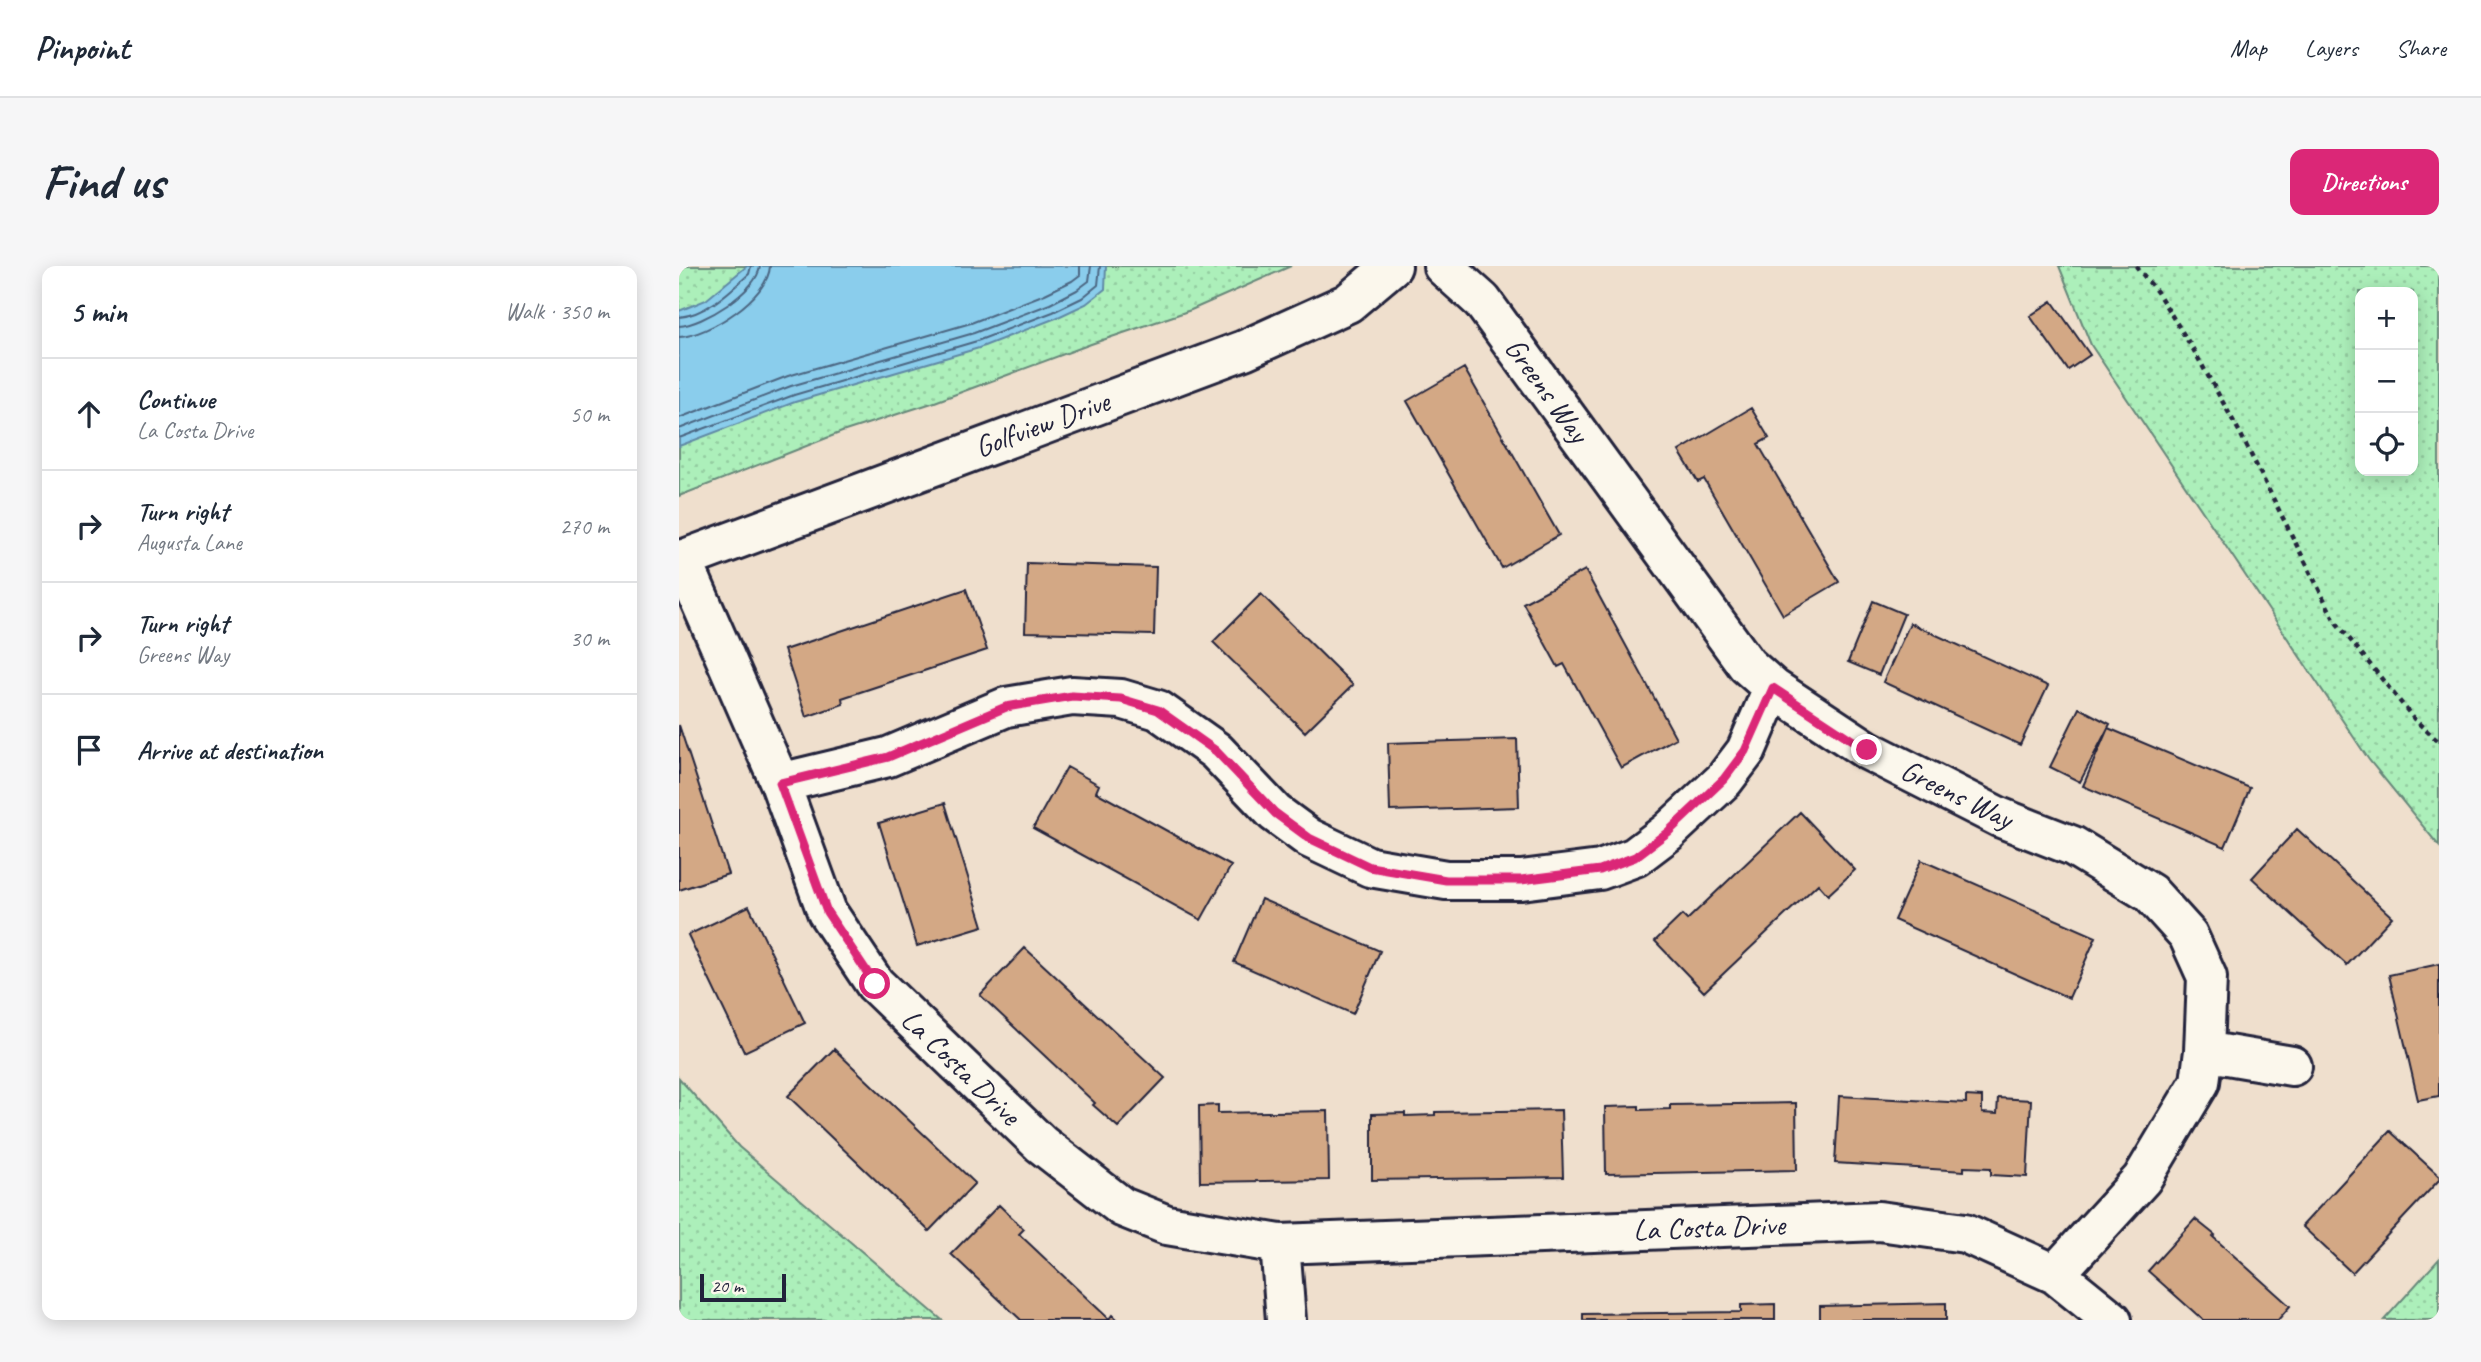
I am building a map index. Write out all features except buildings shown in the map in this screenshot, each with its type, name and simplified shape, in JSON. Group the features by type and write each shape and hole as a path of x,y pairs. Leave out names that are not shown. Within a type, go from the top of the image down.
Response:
{"street":[{"name":"Golfview Drive","path":"680,560 1244,350 1348,303 1392,266"},
{"name":"Greens Way","path":"1443,266 1482,301 1747,666 1773,688 1867,750 1999,817 2073,846 2150,893 2188,935 2207,977 2200,1082 2142,1179 2055,1274"},
{"name":"La Costa Drive","path":"680,560 780,783 827,912 875,984 1041,1144 1122,1207 1167,1225 1280,1244 1879,1221 1965,1233 2055,1274 2112,1320"},
{"path":"780,783 888,757 1006,707 1072,696 1121,699 1158,710 1216,751 1275,813 1309,838 1370,867 1446,880 1521,880 1600,870 1635,857 1668,832 1724,779 1745,751 1773,688"},
{"path":"2204,1051 2293,1066"},
{"path":"1280,1244 1286,1320"}],"path":[{"path":"2136,266 2157,292 2200,360 2335,621 2415,720 2439,742"}],"green space":[{"path":"679,266 1291,266 1191,310 932,403 842,432 679,496"},
{"path":"2059,266 2439,266 2439,846 2369,760 2091,345"},
{"path":"679,1078 739,1147 942,1320 679,1320"},
{"path":"2439,1259 2439,1320 2384,1320"}],"water":[{"path":"747,266 1106,266 1105,289 1086,304 1056,318 979,348 795,402 679,446 679,311 706,300"}],"route":[{"path":"875,984 827,912 780,783 888,757 1006,707 1072,696 1121,699 1158,710 1216,751 1275,813 1309,838 1370,867 1446,880 1521,880 1600,870 1635,857 1668,832 1724,779 1745,751 1773,688 1867,750"}]}
